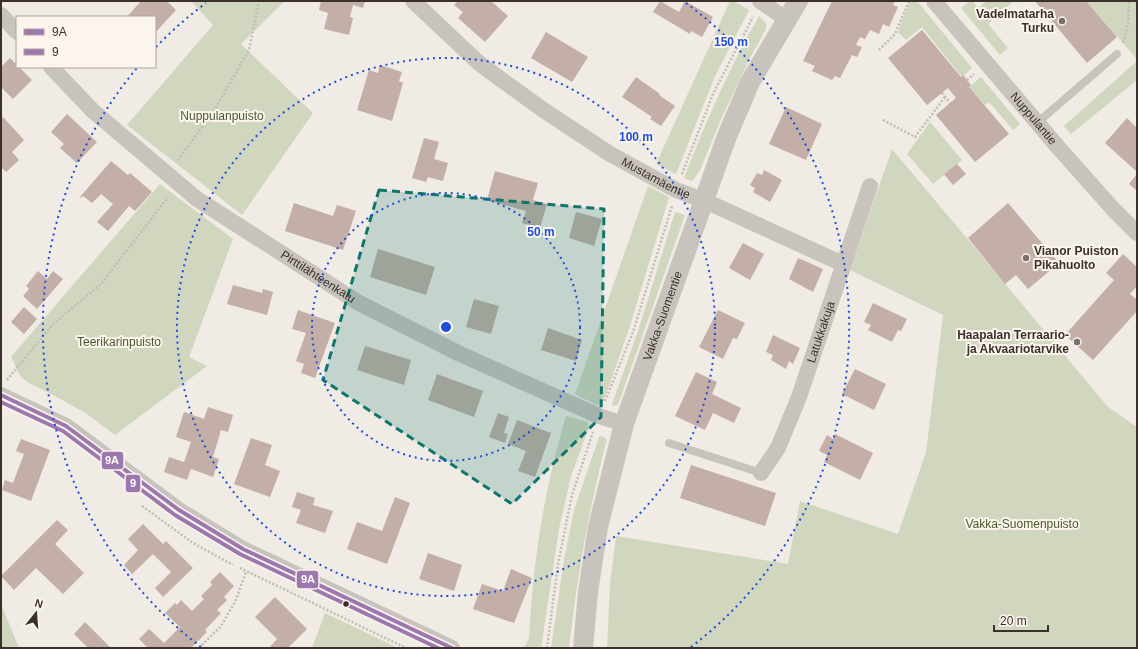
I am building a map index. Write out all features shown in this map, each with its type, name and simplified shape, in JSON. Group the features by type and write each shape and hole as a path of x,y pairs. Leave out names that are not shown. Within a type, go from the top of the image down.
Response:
{"street":[{"name":"Mustamäentie","path":"413,1 480,64 542,109 610,154 676,190 703,200 843,264"},
{"name":"Vakka-Suomentie","path":"583,648 588,592 598,527 624,424 726,136 750,82 798,1"},
{"name":"Nuppulantie","path":"934,1 1037,123 1113,209 1137,233"},
{"path":"758,7 786,19"},
{"path":"1,15 16,31"},
{"name":"Pirttilähteenkatu","path":"52,68 93,111 172,180 197,199 359,303 460,354 599,416 624,424"},
{"name":"Latukkakuja","path":"761,473 778,448 799,397 870,186"},
{"path":"1,395 66,426 179,510 253,554 452,648"}],"lane":[{"path":"1037,123 1117,54"},
{"path":"669,443 761,473"}],"path":[{"path":"6,380 53,324 101,284 172,180 215,109 248,50 259,1"},
{"path":"879,50 894,34 909,1"},
{"path":"1117,54 1123,44 1128,24 1129,1"},
{"path":"547,648 558,564 572,495 599,416 634,332 676,190 713,94 758,7"},
{"path":"957,88 963,84"},
{"path":"942,93 950,103"},
{"path":"883,120 915,137 945,97"},
{"path":"199,648 221,626 232,608 253,554"}],"highlighted area":[{"path":"379,190 604,209 601,417 512,504 323,380"}],"green space":[{"name":"Nuppulanpuisto","path":"191,1 285,1 241,44 313,113 242,215 127,125 213,25"},
{"path":"730,1 734,1 749,10 715,76 676,174 656,164"},
{"path":"910,1 917,1 972,68 962,77 922,27 906,40 898,32"},
{"path":"972,1 978,8 986,1 1014,1 988,24 1008,48 1000,55 961,8"},
{"path":"1086,1 1137,1 1137,59"},
{"path":"759,16 766,23 766,29 750,58 722,117 700,170 691,181 684,178 718,96"},
{"path":"1137,61 1137,80 1071,134 1064,126"},
{"path":"981,77 1020,124 1013,130 989,102 985,105 969,87"},
{"path":"930,122 962,160 933,184 907,154"},
{"name":"Vakka-Suomenpuisto","path":"892,149 1108,407 1137,427 1137,648 607,648 610,584 616,536 788,564 800,501 898,534 926,452 943,315 850,270"},
{"name":"Teerikarinpuisto","path":"160,184 233,239 189,357 207,366 115,435 87,414 29,383 20,376 11,357"},
{"path":"648,186 669,197 629,329 603,403 596,405 575,394"},
{"path":"675,212 685,215 618,405 613,406 612,404 639,328"},
{"path":"566,416 588,422 588,430 571,476 559,529 541,648 519,648 525,646 529,638 533,582 541,526 558,443"},
{"path":"602,436 607,439 584,543 569,648 551,648 564,560 574,510 599,437"},
{"path":"1,604 19,648 1,648"},
{"path":"325,613 398,648 312,648"}],"building":[{"path":"141,1 167,1 176,10 156,32 156,16 128,16"},
{"path":"321,1 365,1 363,8 353,5 350,17 353,18 349,35 324,29 328,13 319,10"},
{"path":"458,1 491,1 508,16 485,42 458,18 463,12 454,5"},
{"path":"660,1 679,12 685,1 713,17 702,37 691,31 690,34 653,12"},
{"path":"832,1 895,1 893,5 898,7 889,27 883,24 879,34 870,30 865,39 860,37 856,45 862,47 857,57 852,55 840,78 835,76 832,80 812,71 815,66 803,61"},
{"path":"1035,1 1086,1 1117,37 1087,63"},
{"path":"922,30 961,77 963,75 971,85 969,87 1009,134 975,162 936,115 956,98 948,88 927,105 888,58"},
{"path":"546,32 588,57 572,82 531,58"},
{"path":"10,58 16,64 16,68 20,68 32,80 13,99 1,87 1,67"},
{"path":"380,65 402,72 399,81 403,83 392,121 357,110 369,70 378,73"},
{"path":"636,77 675,106 661,126 650,119 652,117 622,97"},
{"path":"786,107 822,124 806,160 769,144"},
{"path":"67,114 97,142 77,163 60,148 64,144 51,132"},
{"path":"3,117 24,140 12,152 19,160 6,172 1,167 1,119"},
{"path":"1127,118 1137,128 1137,172 1105,143"},
{"path":"424,138 439,142 434,159 448,163 443,181 428,177 426,182 412,178"},
{"path":"111,161 128,175 130,173 152,192 135,211 129,206 108,231 97,222 113,204 101,194 92,203 83,196 81,198 80,197"},
{"path":"957,164 966,174 953,185 944,174"},
{"path":"764,170 782,180 770,202 753,192 755,188 750,185 757,173 762,175"},
{"path":"495,171 538,183 533,200 547,204 540,228 522,223 526,211 487,200"},
{"path":"1137,174 1137,191 1129,184"},
{"path":"294,203 333,216 337,205 356,211 343,250 285,231"},
{"path":"1008,203 1059,263 1028,289 1016,275 1005,284 968,238"},
{"path":"576,212 602,219 594,246 569,238"},
{"path":"743,243 764,254 750,280 729,268"},
{"path":"378,249 435,267 426,295 370,277"},
{"path":"1123,254 1137,267 1137,286 1130,294 1137,300 1137,311 1093,360 1065,335 1114,280 1106,273"},
{"path":"798,258 823,269 813,292 789,279"},
{"path":"38,271 47,279 53,271 63,279 37,309 23,296 29,289 26,286"},
{"path":"233,285 262,293 263,289 273,292 267,315 227,304"},
{"path":"474,299 499,306 491,334 466,327"},
{"path":"873,303 907,319 901,331 898,330 892,342 868,330 871,325 864,322"},
{"path":"24,307 37,319 24,334 11,322"},
{"path":"298,310 335,323 315,378 301,373 304,364 296,361 306,333 292,329"},
{"path":"718,310 745,323 737,339 733,338 723,359 699,347"},
{"path":"548,328 582,340 576,361 541,350"},
{"path":"773,335 800,348 793,364 789,361 786,369 771,360 773,355 766,352"},
{"path":"365,346 411,360 404,385 357,370"},
{"path":"855,369 886,384 874,410 842,394"},
{"path":"696,372 717,382 712,394 741,408 734,423 713,413 705,430 675,416"},
{"path":"437,374 483,391 474,417 428,400"},
{"path":"208,407 233,415 228,432 221,430 213,457 219,459 213,477 191,469 187,480 164,472 169,457 184,462 191,442 176,437 184,412 204,419"},
{"path":"498,413 509,417 504,433 508,434 505,443 489,437"},
{"path":"517,420 551,433 535,477 518,471 526,451 508,444"},
{"path":"835,434 873,453 860,480 824,462 827,455 819,451 827,435 833,439"},
{"path":"251,438 272,445 265,465 280,471 270,497 234,484"},
{"path":"21,439 50,450 31,501 2,490 5,480 13,483 24,454 16,451"},
{"path":"691,465 776,493 765,526 680,498"},
{"path":"297,492 315,498 313,505 333,511 325,533 296,523 301,510 292,507"},
{"path":"395,497 410,503 387,564 347,549 357,522 382,531"},
{"path":"57,520 68,530 55,544 84,573 63,594 36,568 14,590 1,576"},
{"path":"143,524 163,544 166,541 193,568 163,597 155,588 171,572 153,554 132,574 124,565 138,550 128,539"},
{"path":"428,553 462,565 454,591 419,579"},
{"path":"511,569 532,578 514,623 473,609 482,584 503,591"},
{"path":"220,572 234,586 224,597 227,600 217,610 221,613 205,630 207,632 191,648 148,648 139,639 149,629 164,643 180,627 165,613 175,603 177,605 181,600 192,611 204,599 201,596 212,585 210,582"},
{"path":"275,597 307,629 288,648 271,648 270,647 277,639 255,617"},
{"path":"85,622 111,648 88,648 74,634"}],"transit line":[{"name":"9A","path":"1,395 66,426 179,510 243,549 452,648"},
{"name":"9","path":"1,402 63,431 175,515 240,554 438,648"}],"place":[{"name":"Vadelmatarha Turku","path":"1062,21"},
{"name":"Vianor Puiston Pikahuolto","path":"1026,258"},
{"name":"Haapalan Terraario- ja Akvaariotarvike","path":"1077,342"}]}
